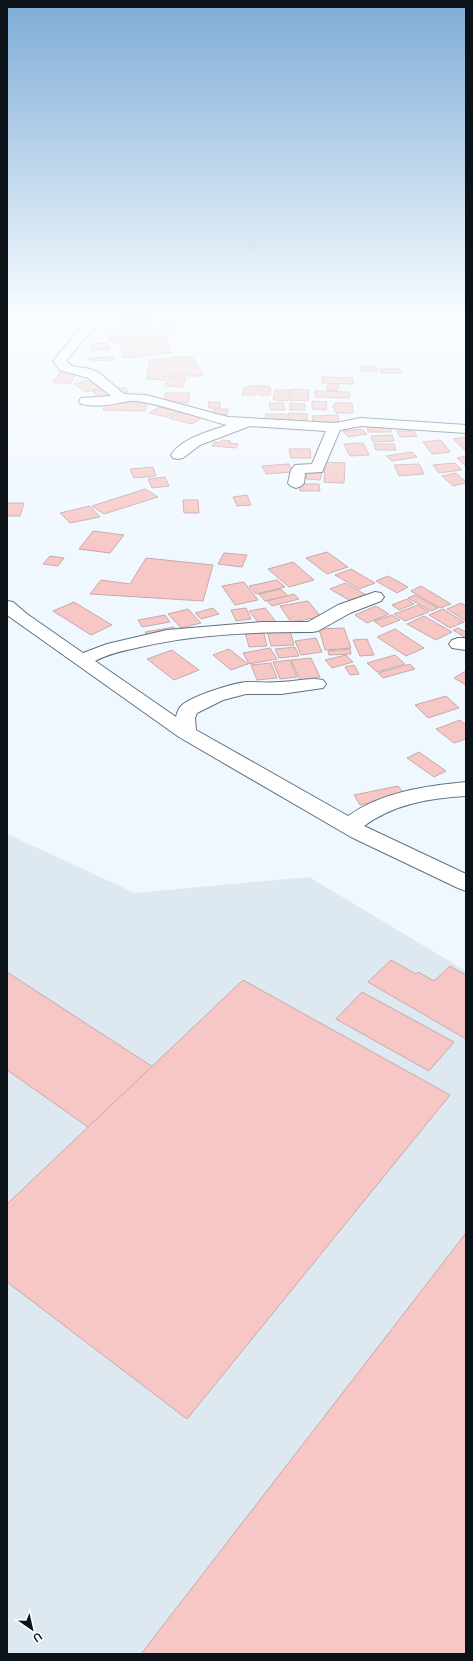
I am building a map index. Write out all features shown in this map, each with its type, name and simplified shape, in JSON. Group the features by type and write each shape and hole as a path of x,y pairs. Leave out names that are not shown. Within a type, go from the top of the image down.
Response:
{"street":[{"path":"115,394 122,400"},
{"path":"86,401 122,400 127,397 146,399 228,421 335,427 361,422 466,429"},
{"path":"178,455 194,442 247,422"},
{"path":"296,483 298,470 300,468 317,469 322,460 330,434 335,427"},
{"path":"82,660 114,648 168,636 262,626 312,627 344,609 375,597"},
{"path":"7,606 21,618 186,733 359,832 396,848 466,883"},
{"path":"186,733 185,718 188,710 195,705 216,696 245,688 280,688 316,684"},
{"path":"349,826 374,810 389,804 434,791 466,789"}],"shaded area":[{"path":"7,834 135,893 309,877 466,971 466,1654 7,1654"}],"building":[{"path":"95,394 116,394 119,397 102,400"},
{"path":"120,394 128,394 129,396 121,396"},
{"path":"166,394 190,394 188,403 163,401"},
{"path":"242,394 256,394 256,395 242,395"},
{"path":"259,394 270,394 270,395 259,395"},
{"path":"274,394 289,394 288,401 273,400"},
{"path":"291,394 309,394 308,401 290,400"},
{"path":"315,394 349,394 349,398 315,397"},
{"path":"312,401 327,402 326,410 312,409"},
{"path":"208,402 220,402 220,408 209,408"},
{"path":"105,403 147,403 145,411 103,410"},
{"path":"269,403 283,403 285,410 271,410"},
{"path":"290,403 305,404 305,410 290,410"},
{"path":"335,403 352,403 353,413 336,413 333,407"},
{"path":"159,407 177,411 167,417 149,413"},
{"path":"214,409 228,409 227,415 213,415"},
{"path":"181,411 201,416 198,417 201,418 192,424 169,418"},
{"path":"288,413 308,414 307,420 302,419 302,422 290,422 290,419 288,419"},
{"path":"266,414 286,414 286,422 270,421 270,419 265,419"},
{"path":"338,415 339,423 313,423 312,416"},
{"path":"367,426 391,427 391,432 368,432"},
{"path":"362,429 367,434 348,437 343,431"},
{"path":"397,431 414,431 417,436 400,437"},
{"path":"392,435 394,441 373,442 371,436"},
{"path":"466,437 466,451 453,439"},
{"path":"222,440 231,441 229,443 238,444 236,448 212,446 214,442 220,443"},
{"path":"441,440 450,452 432,454 423,442"},
{"path":"363,443 369,455 350,456 344,444"},
{"path":"374,444 394,444 396,450 376,450"},
{"path":"289,449 310,449 311,458 291,458"},
{"path":"412,452 417,457 392,461 386,456"},
{"path":"466,456 466,466 457,458"},
{"path":"325,462 345,463 344,483 324,482"},
{"path":"455,463 462,470 439,473 433,465"},
{"path":"289,464 293,472 266,474 262,466"},
{"path":"419,464 424,474 399,476 394,465"},
{"path":"153,467 156,476 134,478 130,469"},
{"path":"307,470 322,471 320,480 306,479"},
{"path":"456,473 466,483 453,486 442,476"},
{"path":"165,477 169,486 152,488 148,479"},
{"path":"299,484 319,484 320,491 300,491"},
{"path":"145,489 158,497 104,514 92,506"},
{"path":"247,495 251,505 237,506 233,497"},
{"path":"183,500 198,500 199,513 184,513"},
{"path":"7,503 24,503 20,516 7,516"},
{"path":"90,506 100,517 70,523 60,513"},
{"path":"93,531 124,535 110,553 79,549"},
{"path":"327,552 348,567 327,574 306,558"},
{"path":"224,553 247,555 242,567 218,564"},
{"path":"50,556 64,558 58,566 43,564"},
{"path":"146,558 213,565 203,601 90,594 101,580 130,584"},
{"path":"293,562 314,580 289,587 268,569"},
{"path":"351,569 375,583 359,589 335,575"},
{"path":"388,576 408,587 397,593 376,581"},
{"path":"277,580 285,587 256,594 249,586"},
{"path":"244,582 258,600 235,605 222,586"},
{"path":"345,583 368,596 354,603 330,589"},
{"path":"421,586 451,604 440,608 411,591"},
{"path":"281,589 288,596 265,601 259,594"},
{"path":"294,594 299,599 272,606 267,601"},
{"path":"415,595 438,608 431,611 408,598"},
{"path":"407,599 414,604 399,610 392,605"},
{"path":"308,601 321,617 291,622 280,606"},
{"path":"74,602 112,625 91,635 53,611"},
{"path":"461,603 466,606 466,621 447,609"},
{"path":"418,605 429,612 405,621 394,614"},
{"path":"376,606 389,614 367,623 355,615"},
{"path":"213,608 219,614 201,619 195,613"},
{"path":"246,608 251,619 236,621 231,610"},
{"path":"265,608 277,623 261,626 249,611"},
{"path":"188,609 201,623 181,628 168,614"},
{"path":"443,609 464,622 450,628 429,615"},
{"path":"165,615 170,622 142,627 138,620"},
{"path":"392,615 400,620 382,627 374,621"},
{"path":"424,616 452,632 436,640 407,624"},
{"path":"174,627 177,632 148,637 145,632"},
{"path":"344,628 351,648 325,650 319,629"},
{"path":"458,628 466,632 466,638 453,630"},
{"path":"395,629 424,648 406,656 377,637"},
{"path":"263,630 267,646 249,647 245,632"},
{"path":"290,630 294,645 271,646 267,631"},
{"path":"316,638 322,652 301,655 295,641"},
{"path":"367,639 374,655 360,656 353,640"},
{"path":"295,647 299,656 279,658 275,649"},
{"path":"270,648 277,659 249,664 243,653"},
{"path":"229,649 248,664 231,670 213,655"},
{"path":"350,649 351,654 329,655 328,651"},
{"path":"172,650 199,670 174,680 147,659"},
{"path":"346,655 353,662 332,668 325,660"},
{"path":"395,655 405,664 377,672 367,663"},
{"path":"311,658 320,677 300,680 291,660"},
{"path":"290,660 297,677 280,679 273,662"},
{"path":"271,663 277,678 257,680 251,665"},
{"path":"410,664 415,669 383,678 378,673"},
{"path":"354,665 359,674 350,675 345,667"},
{"path":"466,671 466,685 454,678"},
{"path":"446,696 459,708 428,718 415,705"},
{"path":"460,720 466,725 466,739 454,743 436,729"},
{"path":"419,752 446,771 434,777 407,758"},
{"path":"398,786 405,795 360,805 354,795"},
{"path":"391,960 416,974 418,972 434,981 450,966 466,975 466,1039 368,982"},
{"path":"7,972 153,1067 88,1127 7,1070"},
{"path":"243,980 450,1095 187,1419 7,1282 7,1204"},
{"path":"362,992 454,1042 429,1071 336,1019"},
{"path":"466,1233 466,1654 141,1654"}]}
